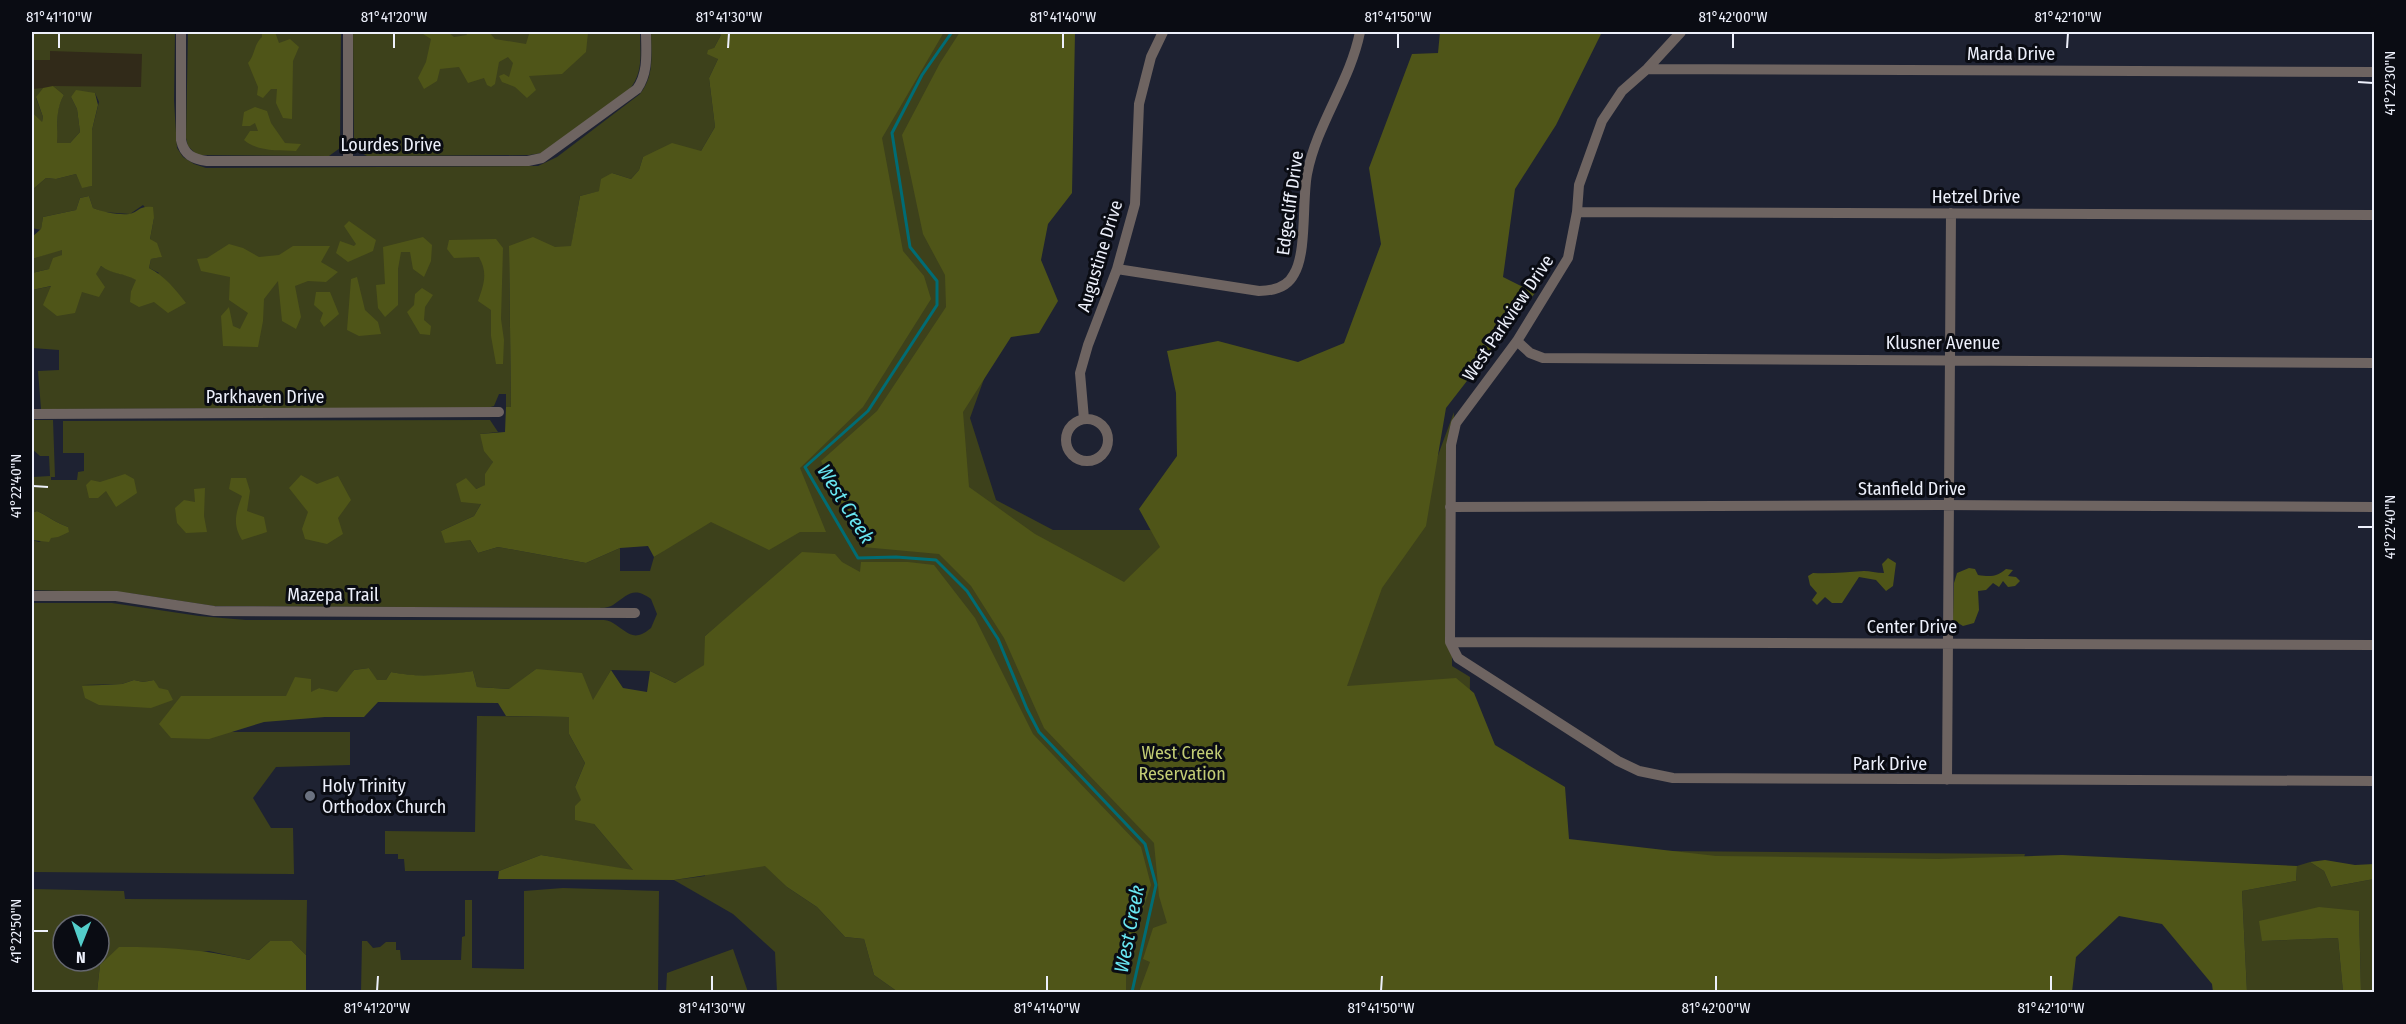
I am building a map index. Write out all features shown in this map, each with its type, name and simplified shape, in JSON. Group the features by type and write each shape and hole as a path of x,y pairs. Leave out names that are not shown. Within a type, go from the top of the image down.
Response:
{"street":[{"name":"Lourdes Drive","path":"181,32 182,146 191,157 207,161 528,161 542,158 637,89 643,80 645,70 646,32"},
{"path":"348,32 348,161"},
{"name":"Augustine Drive","path":"1084,419 1080,373 1088,345 1117,269 1135,204 1139,104 1151,57 1163,32"},
{"name":"Edgecliff Drive","path":"1117,269 1259,291 1273,290 1288,282 1294,276 1300,259 1305,186 1316,139 1349,68 1360,32"},
{"name":"West Parkview Drive","path":"1450,642 1451,445 1456,423 1517,341 1568,258 1580,185 1602,121 1622,91 1647,69 1681,32"},
{"name":"Marda Drive","path":"1647,69 2374,72"},
{"name":"Hetzel Drive","path":"1577,212 2374,215"},
{"path":"1947,780 1951,213"},
{"name":"Klusner Avenue","path":"1517,341 1530,353 1543,357 2374,363"},
{"name":"Parkhaven Drive","path":"32,414 499,412"},
{"name":"Stanfield Drive","path":"1450,507 2374,507"},
{"name":"Mazepa Trail","path":"32,596 116,596 214,611 635,613"},
{"name":"Center Drive","path":"1450,642 2374,645"},
{"name":"Park Drive","path":"1450,642 1458,658 1618,761 1639,771 1673,778 2374,781"}],"shaded area":[{"path":"32,49 166,50 166,94 32,92"}],"green space":[{"name":"West Creek Reservation","path":"32,32 175,32 174,101 177,148 183,157 206,168 538,166 557,157 640,94 650,72 651,32 717,32 721,35 714,48 718,59 709,78 715,127 701,151 643,157 639,170 631,179 612,173 600,191 580,196 572,242 751,243 753,32 1043,32 1049,197 970,418 996,500 1053,530 1189,530 1400,558 1454,412 1452,666 1470,677 1469,768 1542,850 2025,854 1990,978 1976,992 979,992 776,875 787,887 817,907 845,937 864,939 874,975 898,992 777,992 775,952 733,914 674,880 705,876 755,594 705,636 705,665 675,683 650,671 611,670 593,701 536,669 510,689 477,687 473,671 432,676 391,672 386,680 376,680 369,668 354,670 338,693 319,688 311,693 287,696 166,732 350,732 350,765 276,767 253,798 271,828 293,828 294,874 32,872 32,603 112,603 199,616 246,620 604,620 635,635 640,635 651,628 657,614 651,599 640,593 631,593 611,606 594,608 214,606 129,593 32,590 34,548 32,548 32,540 39,542 68,527 37,511 32,513 32,472 33,477 50,476 49,456 40,456 32,449 32,420 53,420 55,477 51,477 51,480 77,480 78,472 84,471 84,453 63,453 63,421 490,420 498,432 480,434 493,462 486,485 476,489 481,504 474,516 441,531 470,540 478,553 498,547 586,563 620,548 620,571 650,571 654,557 663,551 515,245 509,247 511,407 506,407 506,394 499,394 494,406 487,408 41,409 38,371 59,370 59,350 32,348 32,290 52,286 50,294 82,292 101,266 137,280 131,291 159,273 149,268 151,259 161,257 150,239 154,218 143,205 130,214 103,212 93,208 89,196 80,198 76,210 43,217 41,230 32,228 32,190 46,178 56,179 76,174 82,187 92,186 92,130 99,102 95,93 71,97 77,109 80,132 70,143 56,143 58,112 64,95 53,86 141,87 142,54 50,51 50,60 32,60","holes":["134,680 143,682 154,680 158,688 83,685 122,684"]},
{"path":"188,32 341,32 340,148 329,156 197,155 188,146 186,138"},
{"path":"262,32 275,32 279,43 290,39 299,47 293,61 292,119 283,118 276,103 277,89 271,89 263,98 257,95 258,87 248,63 262,37"},
{"path":"353,32 640,32 640,62 637,77 629,90 542,153 367,156 358,151 354,143"},
{"path":"423,32 448,32 454,37 467,35 465,32 489,32 495,39 526,44 529,34 535,32 588,33 586,52 562,74 529,76 536,90 527,98 515,87 502,82 499,76 504,74 509,77 513,63 508,57 499,62 495,84 491,87 487,85 484,78 468,83 459,67 440,69 437,81 424,89 418,78 426,62 431,39"},
{"path":"717,32 944,32 882,138 903,251 924,276 931,299 863,407 800,468 826,532 800,532 769,550 711,522 654,557 648,546 620,548 586,563 498,547 478,553 470,540 445,543 441,531 474,516 481,504 461,502 456,484 466,478 476,489 485,485 485,474 493,462 484,451 480,434 505,432 506,407 511,407 509,246 533,237 555,247 571,246 580,196 599,191 601,179 612,173 631,179 639,170 643,157 672,143 701,151 715,127 709,78 718,59 707,54 708,50 714,48 721,35"},
{"path":"960,32 1075,32 1072,193 1048,224 1041,260 1058,301 1039,333 1011,337 963,412 969,487 1035,534 1124,582 1160,547 1139,509 1177,456 1176,393 1167,351 1218,341 1298,362 1344,343 1381,244 1369,168 1412,54 1438,53 1440,32 1602,32 1556,125 1515,189 1503,277 1535,293 1446,408 1426,526 1382,588 1347,686 1456,678 1474,693 1495,745 1565,787 1569,839 1716,856 1938,859 2062,855 2297,866 2296,881 2242,891 2247,992 2213,992 2212,984 2162,924 2119,916 2076,957 2072,992 1139,992 1150,962 1143,959 1153,928 1167,923 1159,896 1154,843 1044,728 1004,638 971,586 939,554 863,547 821,461 877,411 946,307 945,275 923,234 902,135 940,63"},
{"path":"53,86 64,95 58,112 57,143 70,143 80,132 77,109 71,97 76,90 95,93 98,105 92,130 92,186 82,188 76,174 56,179 46,178 32,190 32,112 42,122 43,117 36,97 43,88"},
{"path":"43,88 36,98 43,117 42,123 32,112 32,89"},
{"path":"255,107 267,111 271,123 285,143 301,144 296,151 255,147 244,140 250,131 258,131 255,123 242,126 244,112"},
{"path":"89,196 93,208 111,213 129,214 145,207 153,207 154,218 150,239 157,243 162,257 151,259 149,268 165,279 186,303 168,313 154,302 139,307 130,302 131,291 136,280 101,266 96,274 105,287 99,297 82,292 75,313 57,316 43,305 51,286 32,290 32,273 49,269 53,258 62,255 62,250 32,259 32,237 41,229 43,217 76,210 80,198"},
{"path":"349,221 376,240 373,251 348,262 336,253 340,241 354,246 356,244 344,226"},
{"path":"423,237 432,245 431,261 424,277 413,269 410,252 401,252 398,269 398,305 385,317 378,308 376,285 385,284 383,247"},
{"path":"496,239 503,248 501,319 504,340 503,364 496,364 491,336 491,310 478,301 484,279 479,257 454,258 447,249 449,240"},
{"path":"229,244 243,248 259,257 279,255 293,246 330,246 321,262 338,272 326,282 308,281 295,286 301,317 296,329 282,321 278,281 264,299 258,347 223,346 221,316 229,307 233,326 240,329 248,313 229,300 230,277 201,271 197,259 207,258"},
{"path":"62,249 62,255 49,269 32,273 32,259"},
{"path":"357,277 365,310 378,322 381,334 359,336 347,330 351,279"},
{"path":"422,288 433,295 425,307 424,320 431,326 430,335 420,334 407,312 414,305 415,294"},
{"path":"316,292 330,292 339,314 324,327 320,321 323,313 314,305"},
{"path":"125,474 134,479 137,493 116,507 106,491 98,498 89,498 86,485 91,480 100,482"},
{"path":"301,475 317,484 338,476 351,500 338,518 343,534 327,544 305,539 302,529 308,512 289,488"},
{"path":"231,478 246,478 250,491 247,511 264,517 267,532 242,540 237,529 236,518 242,496 229,489"},
{"path":"205,488 204,516 207,532 186,533 177,523 175,508 184,500 195,502 194,489"},
{"path":"37,511 68,527 69,532 51,538 49,542 32,540 32,513"},
{"path":"802,552 835,554 842,562 860,572 861,562 908,562 934,565 975,618 1033,734 1141,847 1151,885 1126,973 1126,992 898,992 874,975 864,939 845,937 817,907 787,887 765,866 674,880 498,879 499,871 541,855 633,870 594,824 575,820 575,806 581,800 575,787 585,763 569,734 569,717 506,716 498,703 378,702 364,717 325,717 264,722 209,739 171,738 159,724 181,696 286,696 295,677 311,679 311,692 319,688 337,692 354,670 369,668 377,680 386,680 391,672 442,675 473,671 477,687 509,689 536,669 582,673 593,700 611,670 623,688 647,692 650,671 675,683 704,665 705,636"},
{"path":"1888,558 1896,563 1893,586 1886,591 1876,580 1859,577 1842,603 1832,603 1825,597 1817,605 1812,600 1817,593 1810,585 1808,576 1813,573 1864,571 1884,573 1882,564"},
{"path":"1969,568 1975,569 1978,575 1986,576 1996,575 2006,569 2013,570 2008,576 2016,577 2020,581 2015,586 2008,587 2003,581 1999,587 1993,583 1986,590 1978,591 1979,610 1974,623 1963,626 1953,620 1954,583 1957,573"},
{"path":"134,680 143,682 154,680 159,688 168,690 173,700 151,708 99,705 85,698 82,686 122,684"},
{"path":"477,716 570,717 569,734 585,763 575,787 594,824 634,871 541,855 499,871 405,871 404,859 398,859 398,854 385,854 385,831 475,832"},
{"path":"2325,860 2355,865 2374,864 2374,879 2331,887 2324,871 2310,862"},
{"path":"2310,862 2324,871 2331,887 2374,879 2374,988 2372,992 2361,992 2359,911 2262,941 2338,938 2343,992 2247,992 2242,891 2296,881 2297,866"},
{"path":"563,888 659,891 658,992 361,992 362,941 367,941 373,948 380,947 386,942 396,942 396,950 400,950 401,960 461,960 462,937 465,936 465,900 472,900 472,968 524,969 524,891"},
{"path":"32,889 124,891 125,899 307,900 306,955 292,941 270,941 249,960 209,951 111,964 111,913 51,913 51,973 99,973 97,992 32,992"},
{"path":"2319,907 2359,911 2361,992 2343,992 2338,938 2262,941 2259,921"},
{"path":"270,941 292,941 306,955 306,992 97,992 99,973 111,973 111,955 119,947 184,949 249,960"},
{"path":"733,949 748,992 666,992 667,973"}],"waterway":[{"name":"West Creek","path":"952,32 922,75 892,133 910,247 937,281 937,305 868,411 805,467 858,558 896,557 936,560 967,591 998,639 1039,732 1145,844 1156,885 1132,992"}],"place":[{"name":"Holy Trinity Orthodox Church","path":"310,796"}]}
